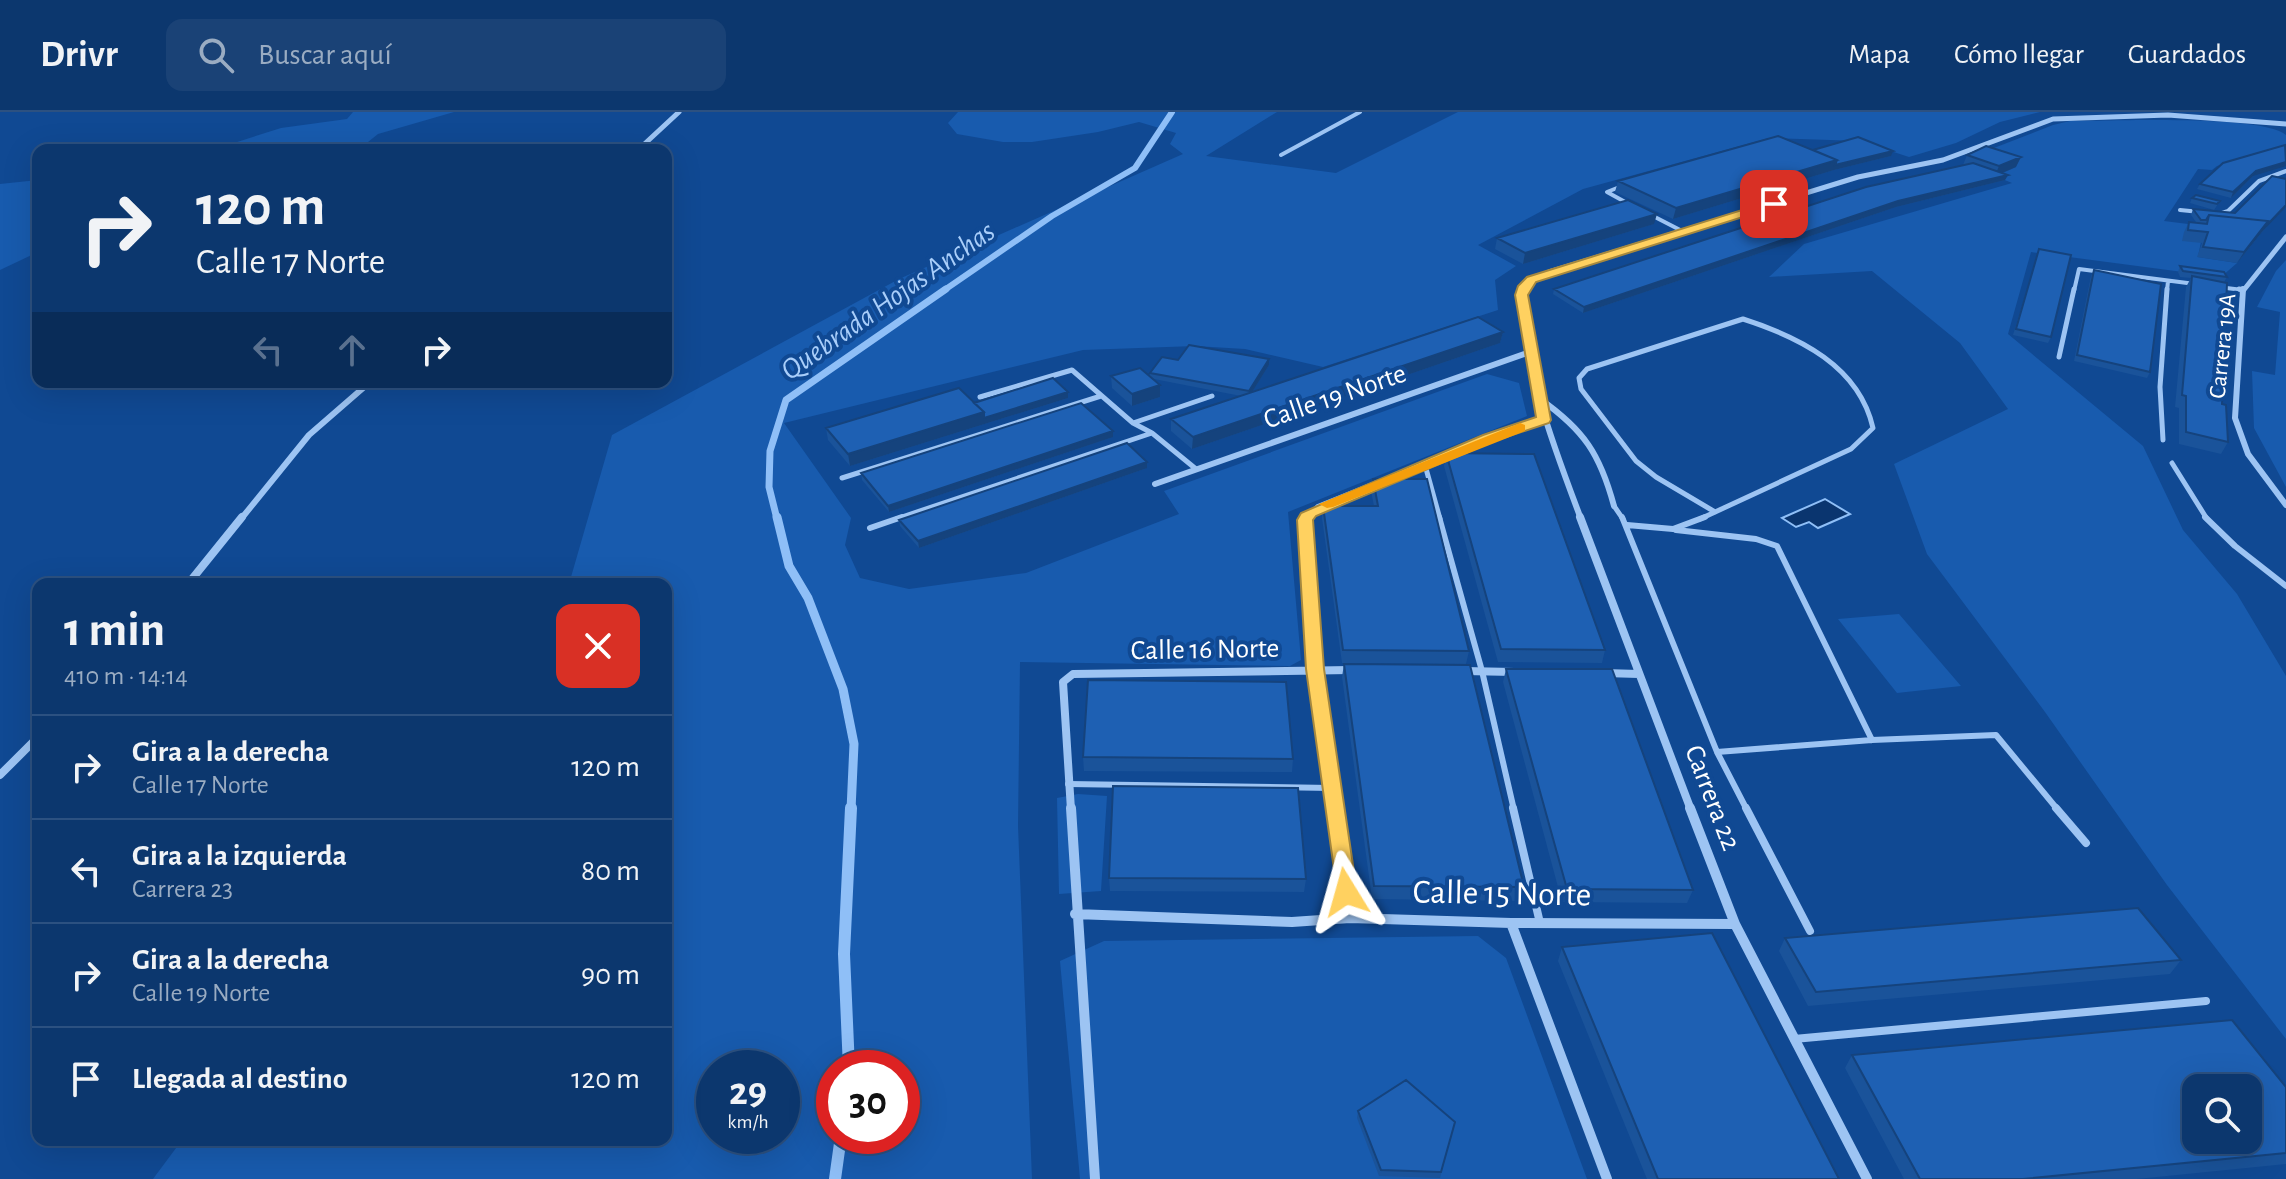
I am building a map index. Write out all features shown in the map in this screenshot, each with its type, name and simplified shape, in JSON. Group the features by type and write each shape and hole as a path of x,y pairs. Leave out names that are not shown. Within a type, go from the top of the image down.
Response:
{"street":[{"path":"644,144 679,112"},
{"path":"1684,232 1858,177 1943,160 2053,119 2168,115 2278,123 2286,127"},
{"name":"Carrera 22","path":"1684,232 1549,272 1524,286 1521,295 1539,399 1544,420 1735,924 1867,1179"},
{"name":"Carrera 19A","path":"2286,237 2243,290 2235,418 2248,454 2286,505"},
{"name":"Calle 19 Norte","path":"1155,484 1530,352"},
{"path":"193,578 309,435 363,388"},
{"path":"1539,399 1568,418 1586,436 1604,464 1614,506"},
{"path":"1350,918 1315,669 1305,520 1318,507 1489,438 1544,420"},
{"name":"Calle 16 Norte","path":"1068,784 1063,682 1073,674 1361,670"},
{"path":"1451,671 1529,672"},
{"path":"1592,673 1639,674"},
{"path":"0,775 32,743"},
{"path":"1068,784 1095,1179"},
{"name":"Calle 15 Norte","path":"1075,914 1292,922 1350,918 1511,923 1735,924"},
{"path":"1511,923 1607,1179"}],"lane":[{"path":"1281,155 1360,112"},
{"path":"2218,214 2228,211 2259,181 2286,171"},
{"path":"1624,185 1607,192 1634,207"},
{"path":"2180,210 2205,213"},
{"path":"1647,213 1684,232"},
{"path":"2059,357 2079,269 2198,285"},
{"path":"2163,440 2160,387 2168,281"},
{"path":"2213,286 2243,290"},
{"path":"1673,529 1715,512 1851,449 1873,428 1872,413 1833,361 1760,323 1743,319 1587,369 1579,378 1581,389 1636,461 1656,477 1715,512"},
{"path":"980,397 1072,370 1133,423 1152,433 1196,469"},
{"path":"842,478 1101,396"},
{"path":"1133,423 1212,396"},
{"path":"870,528 1152,433"},
{"path":"2172,463 2183,489 2201,515 2286,586"},
{"path":"1425,465 1482,671 1540,923"},
{"path":"1614,506 1627,525 1717,752 1810,931"},
{"path":"1627,525 1673,529 1703,538 1761,539 1777,546 1872,740"},
{"path":"1717,752 1872,740 1996,735 2086,843"},
{"path":"1068,784 1331,788"},
{"path":"1794,1039 2206,1001"}],"shaded area":[{"path":"353,112 454,112 378,134 366,144 231,144 281,128 347,119"},
{"path":"958,112 1277,112 1206,156 1336,173 1458,112 2040,112 2000,122 1956,143 1909,157 1860,141 1769,138 1583,189 1478,245 1516,266 1495,280 1498,310 1323,367 1245,349 1195,346 1083,350 784,423 851,518 845,545 860,578 909,589 1026,573 1179,514 1164,491 1487,374 1519,383 1527,416 1288,512 1301,660 1290,666 1020,662 1018,826 1032,1179 153,1179 178,1146 672,1146 672,578 571,578 612,435 899,279 1183,154 1170,144 1176,133 1139,122 1032,142 1003,142 957,134 948,123"},
{"path":"2070,121 2218,121 2271,128 2286,135 2286,147 2212,170 2198,169 2164,221 2204,226 2198,257 2237,263 2221,277 2031,252 2008,334 2143,446 2183,530 2237,594 2286,676 2286,1039 2167,885 2045,712 1927,554 1894,464 2008,409 1960,343 1872,271 1769,277 1804,244 2012,183 1995,176 2015,167 1981,153"},
{"path":"32,181 32,255 0,270 0,184"},
{"path":"2286,260 2286,487 2254,428 2252,371 2275,375 2280,312 2257,307 2276,271"},
{"path":"1825,499 1850,514 1818,528 1809,522 1796,527 1782,518"},
{"path":"1899,614 1961,686 1897,693 1838,619"},
{"path":"1078,794 1107,796 1101,891 1059,894 1057,798"},
{"path":"1478,936 1506,958 1587,1179 1080,1179 1060,961 1104,941"}],"building":[{"path":"1778,136 1837,160 1676,208 1618,181"},
{"path":"1858,137 1893,151 1835,165 1837,160 1813,150"},
{"path":"2285,145 2286,162 2256,171 2233,192 2200,184 2223,163"},
{"path":"1986,146 2021,157 1999,166 1967,155"},
{"path":"1973,163 2008,175 1898,201 1584,307 1554,289 1866,187"},
{"path":"2272,176 2286,179 2286,205 2266,226 2268,221 2209,215 2206,220 2201,220 2193,209 2235,213"},
{"path":"2196,195 2220,201 2217,204 2192,198"},
{"path":"1628,200 1657,214 1525,253 1497,238"},
{"path":"2209,215 2268,221 2244,252 2203,247 2208,232 2188,230 2189,222 2207,224"},
{"path":"2039,249 2071,255 2051,337 2016,329"},
{"path":"2180,266 2224,272 2227,277 2183,271"},
{"path":"2094,270 2161,284 2150,372 2077,355"},
{"path":"2192,276 2227,283 2222,404 2226,405 2228,442 2186,432 2186,396 2182,395"},
{"path":"1478,317 1503,332 1193,437 1171,419"},
{"path":"1189,345 1269,359 1249,391 1150,373 1162,357 1178,360"},
{"path":"1140,368 1160,385 1132,394 1111,376"},
{"path":"1053,378 1068,392 984,418 984,412 974,403"},
{"path":"959,388 984,412 848,454 826,428"},
{"path":"1081,403 1113,431 888,506 861,473"},
{"path":"1127,443 1147,462 918,541 899,520"},
{"path":"1446,453 1534,454 1605,650 1501,649"},
{"path":"1373,479 1427,479 1469,651 1343,650 1323,506 1378,506"},
{"path":"1344,664 1470,665 1524,887 1374,886"},
{"path":"1506,669 1612,669 1693,890 1567,889"},
{"path":"1088,680 1286,682 1293,759 1083,757"},
{"path":"1113,786 1298,788 1306,879 1109,878"},
{"path":"2138,908 2181,960 1816,992 1785,938"},
{"path":"1712,933 1839,1179 1658,1179 1562,947"},
{"path":"2232,1020 2286,1087 2286,1153 2023,1179 1920,1179 1852,1055"},
{"path":"1406,1080 1455,1122 1441,1172 1381,1170 1358,1111"}],"waterway":[{"name":"Quebrada Hojas Anchas","path":"943,291 1052,216 1135,168 1172,112"},
{"name":"Quebrada Hojas Anchas","path":"777,519 769,487 770,451 786,400 946,289"},
{"name":"Quebrada Hojas Anchas","path":"777,517 789,566 808,598 843,689 854,744 851,810"},
{"name":"Quebrada Hojas Anchas","path":"848,1050 844,954 851,808"},
{"name":"Quebrada Hojas Anchas","path":"835,1179 838,1154"}],"slow traffic":[{"path":"1327,504 1520,428"}],"route":[{"path":"1346,892 1315,669 1305,520 1309,513 1489,438 1544,420 1521,295 1524,286 1532,279 1774,204"}]}
